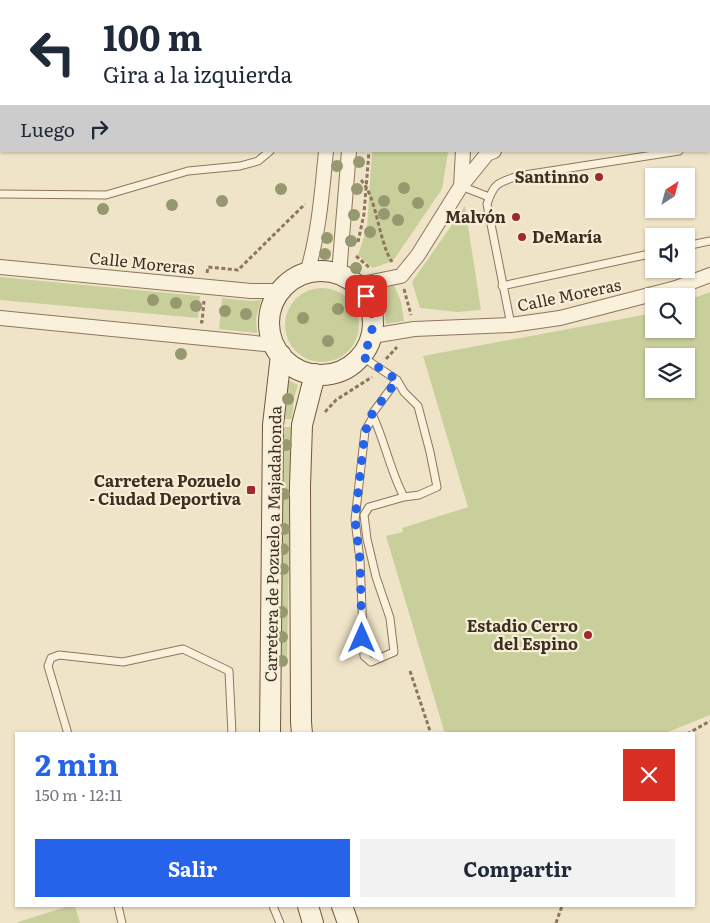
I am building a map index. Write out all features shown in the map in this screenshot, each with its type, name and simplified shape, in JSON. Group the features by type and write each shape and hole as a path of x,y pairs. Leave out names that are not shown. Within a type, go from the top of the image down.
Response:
{"street":[{"path":"307,273 314,250 321,205 326,152"},
{"path":"339,274 349,152"},
{"path":"461,186 464,152"},
{"path":"357,285 401,276 418,255 461,186 487,154 492,152"},
{"name":"Calle Moreras","path":"0,267 250,291 280,291"},
{"path":"323,271 339,274 357,285 366,296 372,308 374,322 372,336 362,356 352,365 340,371 328,374 314,374 296,368 278,350 270,332 273,304 287,283 307,273 323,271"},
{"name":"Calle Moreras","path":"372,336 414,329 511,325 560,318 676,288 710,275"},
{"path":"0,318 278,350"},
{"name":"Carretera de Pozuelo a Majadahonda","path":"270,732 273,425 278,350"},
{"name":"Carretera de Pozuelo a Majadahonda","path":"302,732 300,506 302,425 314,374"},
{"path":"308,907 313,923"},
{"path":"342,907 348,923"}],"lane":[{"path":"0,194 106,195 188,171 240,166 258,161 269,152"},
{"path":"511,325 487,204 491,192 498,183 518,176 673,152"},
{"path":"461,186 490,197"},
{"path":"695,244 710,241"},
{"path":"502,286 645,255"},
{"path":"362,356 397,380 404,392 418,406 437,487 419,495 404,497 369,507 364,515 366,539 390,618 394,652 371,662 364,656 360,560 355,520 365,431 373,417 372,414 397,380"},
{"path":"373,417 404,497"},
{"path":"67,732 48,666 51,658 59,655 123,662 183,648 229,671 232,732"},
{"path":"118,907 122,923"},
{"path":"273,907 280,923"}],"path":[{"path":"369,152 364,214 356,255 373,270"},
{"path":"322,415 336,400 370,379 414,329 401,276 395,263 391,264 367,186 360,179"},
{"path":"410,671 430,732"},
{"path":"691,732 710,721"},
{"path":"556,923 562,907"}],"green space":[{"path":"372,152 448,152 442,189 393,261 373,268 358,255 367,228"},
{"path":"465,206 481,310 457,312 420,308 412,282"},
{"path":"0,277 200,296 198,318 0,300"},
{"path":"394,285 401,302 404,321 386,324 384,307 378,290"},
{"path":"315,288 329,288 343,294 353,304 359,318 357,339 343,356 329,362 315,362 301,356 291,346 285,332 285,318 291,304 301,294"},
{"path":"710,292 710,715 668,732 444,732 386,536 403,532 402,528 468,507 423,356 645,315 645,338 695,338 695,298"},
{"path":"222,298 251,301 261,300 256,318 257,333 219,329"},
{"path":"283,377 298,385 294,398 292,419 282,419"},
{"path":"281,427 291,427 287,665 275,666"},
{"path":"66,907 75,907 80,923 18,923"}],"place":[{"name":"Santinno","path":"599,177"},
{"name":"Malvón","path":"516,217"},
{"name":"DeMaría","path":"522,237"},
{"name":"Carretera Pozuelo - Ciudad Deportiva","path":"251,490"},
{"name":"Estadio Cerro del Espino","path":"588,635"}],"route":[{"path":"362,638 360,560 355,520 365,431 373,417 372,414 397,380 362,356 372,336 374,322 372,308 366,296"}]}
